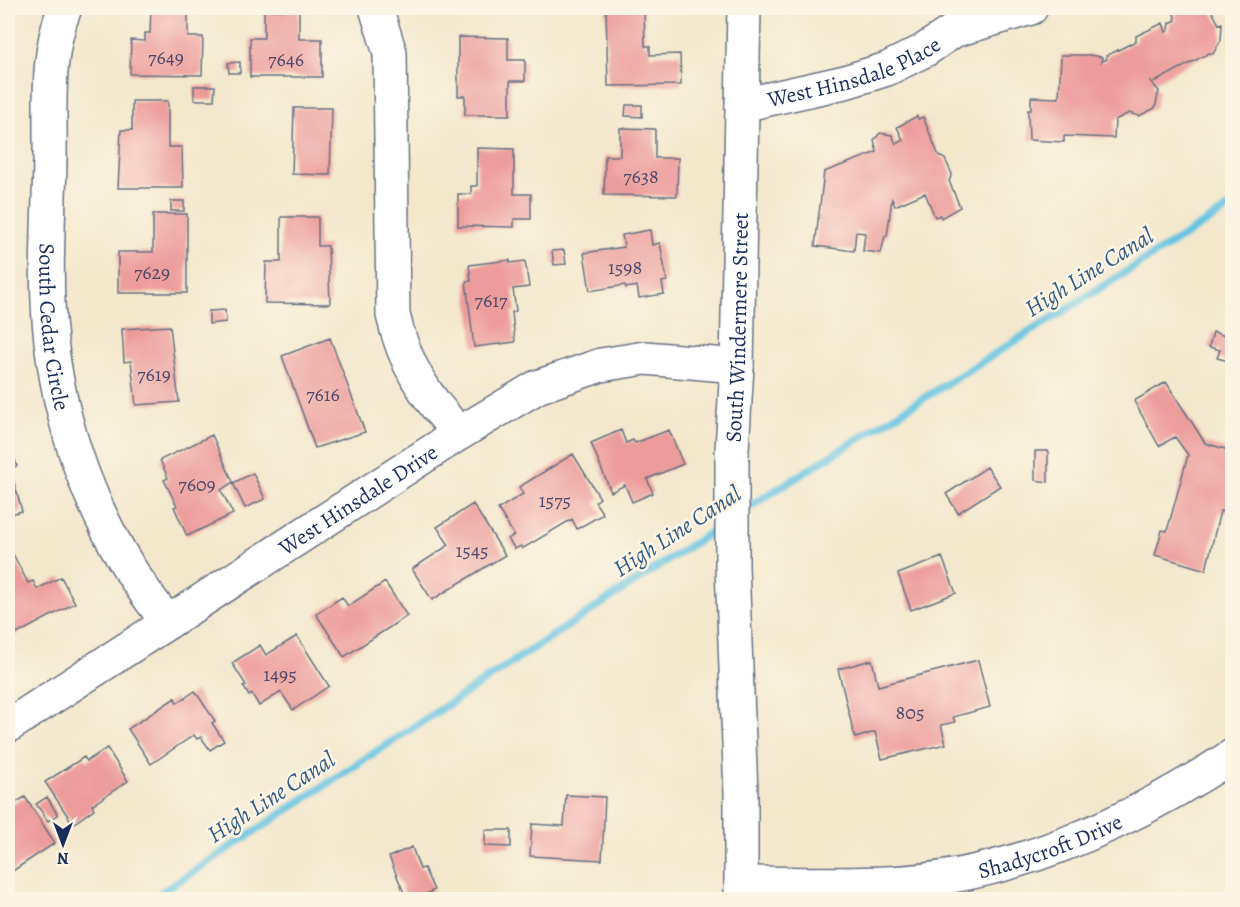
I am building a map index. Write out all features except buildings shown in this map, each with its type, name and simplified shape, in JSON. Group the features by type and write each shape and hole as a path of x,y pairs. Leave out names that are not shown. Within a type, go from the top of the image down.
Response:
{"street":[{"name":"South Cedar Circle","path":"65,8 52,46 47,282 51,342 65,419 99,513 142,591 168,622"},
{"path":"376,8 390,53 393,315 400,345 414,376 438,411 460,433"},
{"name":"South Windermere Street","path":"741,891 741,793 732,567 732,450 737,366 744,8"},
{"name":"West Hinsdale Place","path":"742,105 845,82 887,69 925,50 953,31 1031,8"},
{"name":"West Hinsdale Drive","path":"8,726 460,433 537,387 601,365 645,358 737,366"},
{"name":"Shadycroft Drive","path":"741,891 888,883 982,868 1041,852 1097,832 1182,789 1233,756"}],"waterway":[{"name":"High Line Canal","path":"741,512 1232,206"},
{"name":"High Line Canal","path":"150,900 723,524"}]}
